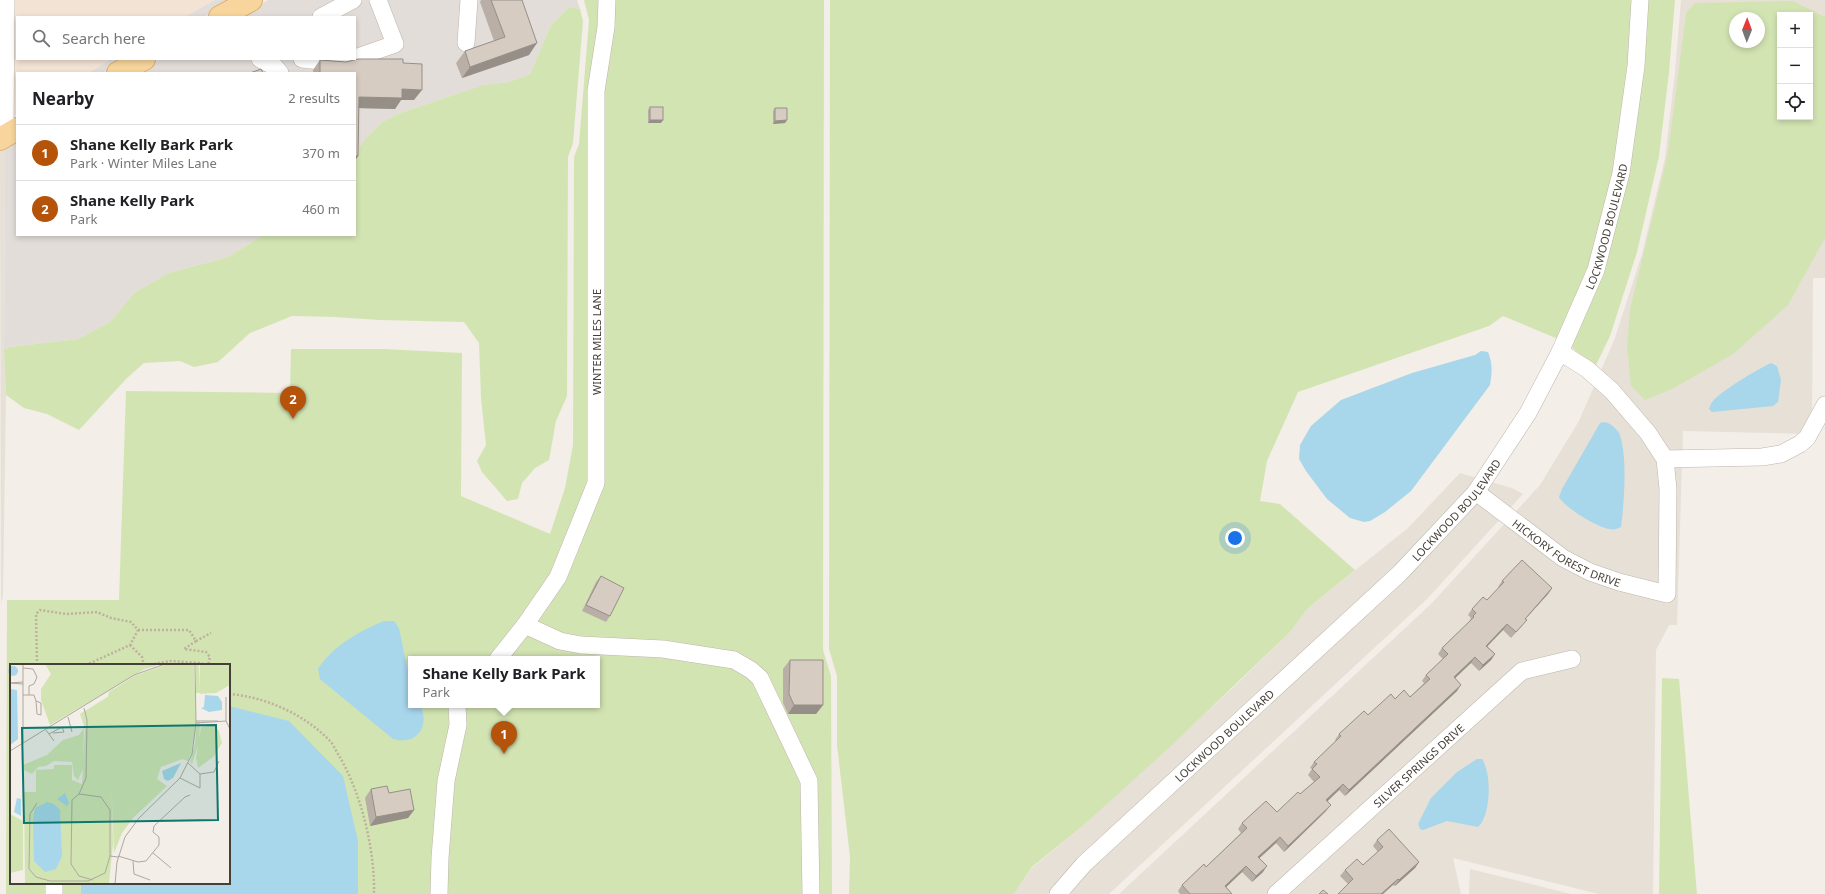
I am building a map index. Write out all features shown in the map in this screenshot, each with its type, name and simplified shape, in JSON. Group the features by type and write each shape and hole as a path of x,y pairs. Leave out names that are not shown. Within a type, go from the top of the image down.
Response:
{"main road":[{"path":"223,16 251,0"},
{"path":"120,72 142,60"}],"street":[{"path":"6,0 7,134"},
{"path":"323,16 353,0"},
{"path":"356,58 395,44 378,0"},
{"path":"466,43 469,0"},
{"name":"WINTER MILES LANE","path":"500,656 525,625 558,577 596,483 596,90 606,27 607,0"},
{"name":"LOCKWOOD BOULEVARD","path":"1058,894 1084,864 1400,573 1476,492 1528,413 1560,352 1596,270 1622,174 1636,66 1640,0"},
{"path":"262,60 275,67 279,72"},
{"path":"312,60 340,63 348,60"},
{"path":"1560,352 1587,369 1612,391 1648,433 1665,459 1762,457 1781,454 1800,444 1807,438 1825,405"},
{"name":"HICKORY FOREST DRIVE","path":"1476,492 1564,558 1590,572 1619,582 1667,594 1668,489 1665,459"},
{"path":"525,625 560,641 581,645 663,649 734,660 751,670 760,678 809,781 811,894"},
{"name":"SILVER SPRINGS DRIVE","path":"1276,894 1522,671 1572,659"},
{"path":"439,894 440,858 446,781 458,725 457,708"}],"path":[{"path":"37,664 36,614 40,610 66,614 97,612 112,618 131,622 138,630 189,630 196,641"},
{"path":"88,664 130,645 138,630"},
{"path":"208,664 210,657 206,652 184,649 211,633"},
{"path":"130,645 142,657 145,664"},
{"path":"151,664 170,661 199,664"},
{"path":"230,694 244,695 268,702 301,717 330,741 348,770 360,805 368,839 374,877 374,894"}],"shaded area":[{"path":"0,0 215,0 187,16 16,16 16,60 110,60 90,72 16,72 16,115 5,121"},
{"path":"215,0 235,0 206,16 187,16"},
{"path":"268,0 577,0 580,9 569,7 551,25 530,74 509,82 483,85 400,113 382,122 365,139 356,152 356,72 137,72 158,60 356,60 356,16 239,16"},
{"path":"1681,0 1825,0 1825,278 1813,278 1812,434 1683,431 1677,625 1669,625 1656,650 1653,894 1599,894 1453,858 1461,894 1119,894 1431,604 1540,485 1579,421 1615,338 1642,254 1665,158 1675,72"},
{"path":"110,60 125,60 104,72 90,72"},
{"path":"16,139 16,236 261,236 228,257 169,273 134,293 110,322 78,339 10,347 4,350 5,145"},
{"path":"5,145 4,350 6,395 3,595 1,604 0,148"},
{"path":"1460,473 1477,478 1471,487 1395,567 1079,858 1048,894 1014,894 1032,868 1085,824 1236,685 1290,632 1308,608 1408,528"},
{"path":"1491,482 1512,488 1523,494 1427,599 1109,894 1068,894 1089,871"},
{"path":"1470,869 1571,894 1469,894"}],"green space":[{"path":"584,0 824,0 823,650 831,676 832,894 6,894 7,600 119,600 126,391 290,393 291,349 384,349 462,353 461,496 550,534 565,488 573,445 574,157 579,144 589,20"},
{"path":"830,0 1633,0 1629,66 1615,172 1589,267 1558,339 1503,316 1489,326 1298,392 1267,461 1260,501 1280,504 1355,570 1308,608 1290,632 1172,745 1085,824 1032,867 1014,894 849,894 850,857 837,745 837,676 829,649"},
{"path":"1647,0 1675,0 1669,72 1659,156 1637,252 1610,336 1595,367 1570,346 1603,272"},
{"path":"1793,1 1825,17 1825,238 1788,305 1733,354 1674,388 1645,400 1631,386 1627,347 1630,309 1668,153 1686,13 1695,3"},
{"path":"569,7 580,9 583,21 573,143 568,157 567,396 556,421 549,460 535,468 522,483 518,499 507,501 482,472 477,461 486,445 481,398 479,343 464,322 292,316 250,333 218,362 194,367 180,361 144,363 127,378 79,430 47,414 24,408 6,395 4,350 10,347 78,339 110,322 134,293 169,273 228,257 261,236 356,236 356,152 365,139 382,122 400,113 483,85 509,82 530,74 551,25"},
{"path":"1662,678 1679,679 1697,894 1659,894"}],"water":[{"path":"1481,351 1488,352 1490,356 1492,368 1490,385 1411,491 1385,512 1370,521 1364,522 1350,518 1327,499 1299,459 1300,445 1311,426 1341,400 1412,373 1475,355"},
{"path":"1771,363 1777,366 1781,380 1778,402 1773,406 1712,412 1709,409 1712,402 1731,386"},
{"path":"1605,422 1613,426 1619,433 1624,453 1623,506 1621,527 1617,529 1604,528 1597,525 1568,506 1559,497 1562,489 1600,423"},
{"path":"384,621 394,621 399,628 408,672 408,708 421,708 424,716 424,721 420,731 412,738 404,740 393,739 320,679 318,669 331,653 347,640 365,629"},
{"path":"230,706 289,721 343,776 358,841 358,894 81,894 81,884 230,884"},
{"path":"1477,759 1482,759 1485,765 1489,784 1486,814 1478,827 1447,821 1423,830 1420,829 1418,824 1431,798 1457,772"}],"building":[{"path":"491,0 522,0 537,43 470,67 465,51 505,37"},
{"path":"403,59 403,63 422,64 422,90 402,89 402,98 359,97 358,156 356,156 356,72 320,72 320,60 346,62 356,60"},
{"path":"261,69 262,72 253,72"},
{"path":"650,107 663,107 663,120 650,120"},
{"path":"775,108 787,108 787,120 775,121"},
{"path":"1522,560 1552,588 1525,619 1527,620 1516,632 1507,624 1486,646 1495,654 1483,665 1475,657 1454,677 1461,685 1349,790 1343,784 1326,800 1331,805 1288,846 1280,837 1258,857 1267,866 1256,876 1246,866 1225,886 1232,894 1190,894 1182,885 1204,864 1206,867 1247,828 1242,823 1266,801 1277,812 1298,792 1300,794 1320,777 1312,769 1317,764 1314,762 1341,736 1339,734 1364,711 1368,715 1391,694 1395,699 1404,690 1410,697 1430,679 1426,675 1448,654 1442,648 1474,617 1473,616 1476,613 1472,609 1483,597 1487,600 1504,582 1502,581"},
{"path":"601,576 624,588 610,616 586,605"},
{"path":"790,660 823,660 823,705 794,705 789,694"},
{"path":"387,786 389,793 410,789 414,810 376,817 371,789"},
{"path":"1389,829 1419,862 1381,894 1338,894 1353,879 1345,870 1357,859 1363,865 1383,847 1377,840"},
{"path":"1323,890 1328,894 1319,894"}],"place":[{"name":"Shane Kelly Park","path":"293,419"},
{"name":"Shane Kelly Bark Park","path":"504,754"}]}
